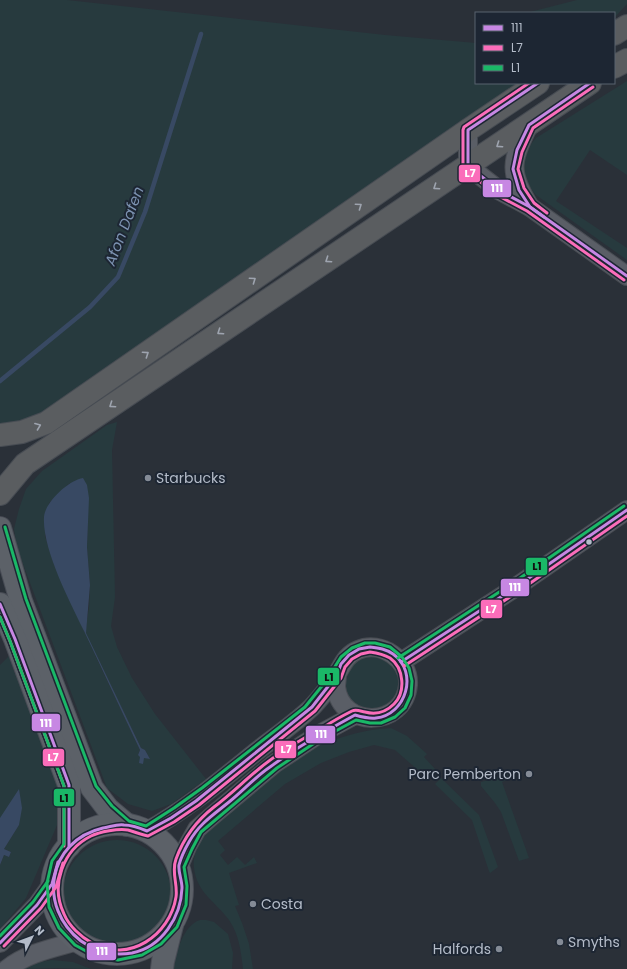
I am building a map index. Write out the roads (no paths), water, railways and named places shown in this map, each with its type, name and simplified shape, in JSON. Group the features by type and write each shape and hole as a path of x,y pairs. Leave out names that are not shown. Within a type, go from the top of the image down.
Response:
{"highway":[{"path":"615,33 627,26"},
{"path":"615,66 627,60"},
{"path":"0,435 22,432 46,422 537,84"},
{"path":"0,494 25,464 589,84"}],"main road":[{"path":"0,528 21,601 92,788 108,809 127,825"},
{"path":"0,604 15,638 69,785 69,846"},
{"path":"162,969 173,924 181,904 182,886 179,866 164,844 147,831 127,825 102,826 86,832 69,846 57,864 52,884 54,905 63,925 78,941 97,951 118,955 139,951 158,940 173,924"},
{"path":"97,951 112,969"}],"street":[{"path":"529,125 516,150 513,169 520,190 530,207"},
{"path":"468,130 468,166 500,191 530,207 627,276"},
{"path":"401,662 513,589 627,510"},
{"path":"370,647 382,648 401,662 406,673 408,685 405,696 399,707 390,714 378,718 366,718 355,715 339,698 336,686 337,675 341,664 349,655 359,649 370,647"},
{"path":"147,831 171,818 196,800 312,707 337,675"},
{"path":"179,866 197,829 212,816 274,764 316,736 355,715"},
{"path":"0,943 24,919 52,884"},
{"path":"7,969 16,962 34,954 78,941"}],"water":[{"path":"83,478 87,485 89,498 87,547 90,585 86,633 141,748 145,750 150,759 144,758 143,764 139,763 140,757 138,755 140,750 65,591 47,544 44,517 45,511 53,499 65,487"},
{"path":"19,789 22,808 19,825 4,849 11,852 9,857 4,855 0,865 0,818"}],"waterway":[{"name":"Afon Dafen","path":"0,381 90,307 118,277 145,212 201,34"}],"place":[{"name":"Starbucks","path":"148,478"},
{"name":"Parc Pemberton","path":"529,774"},
{"name":"Costa","path":"253,904"},
{"name":"Smyths","path":"560,942"},
{"name":"Halfords","path":"499,949"}]}
